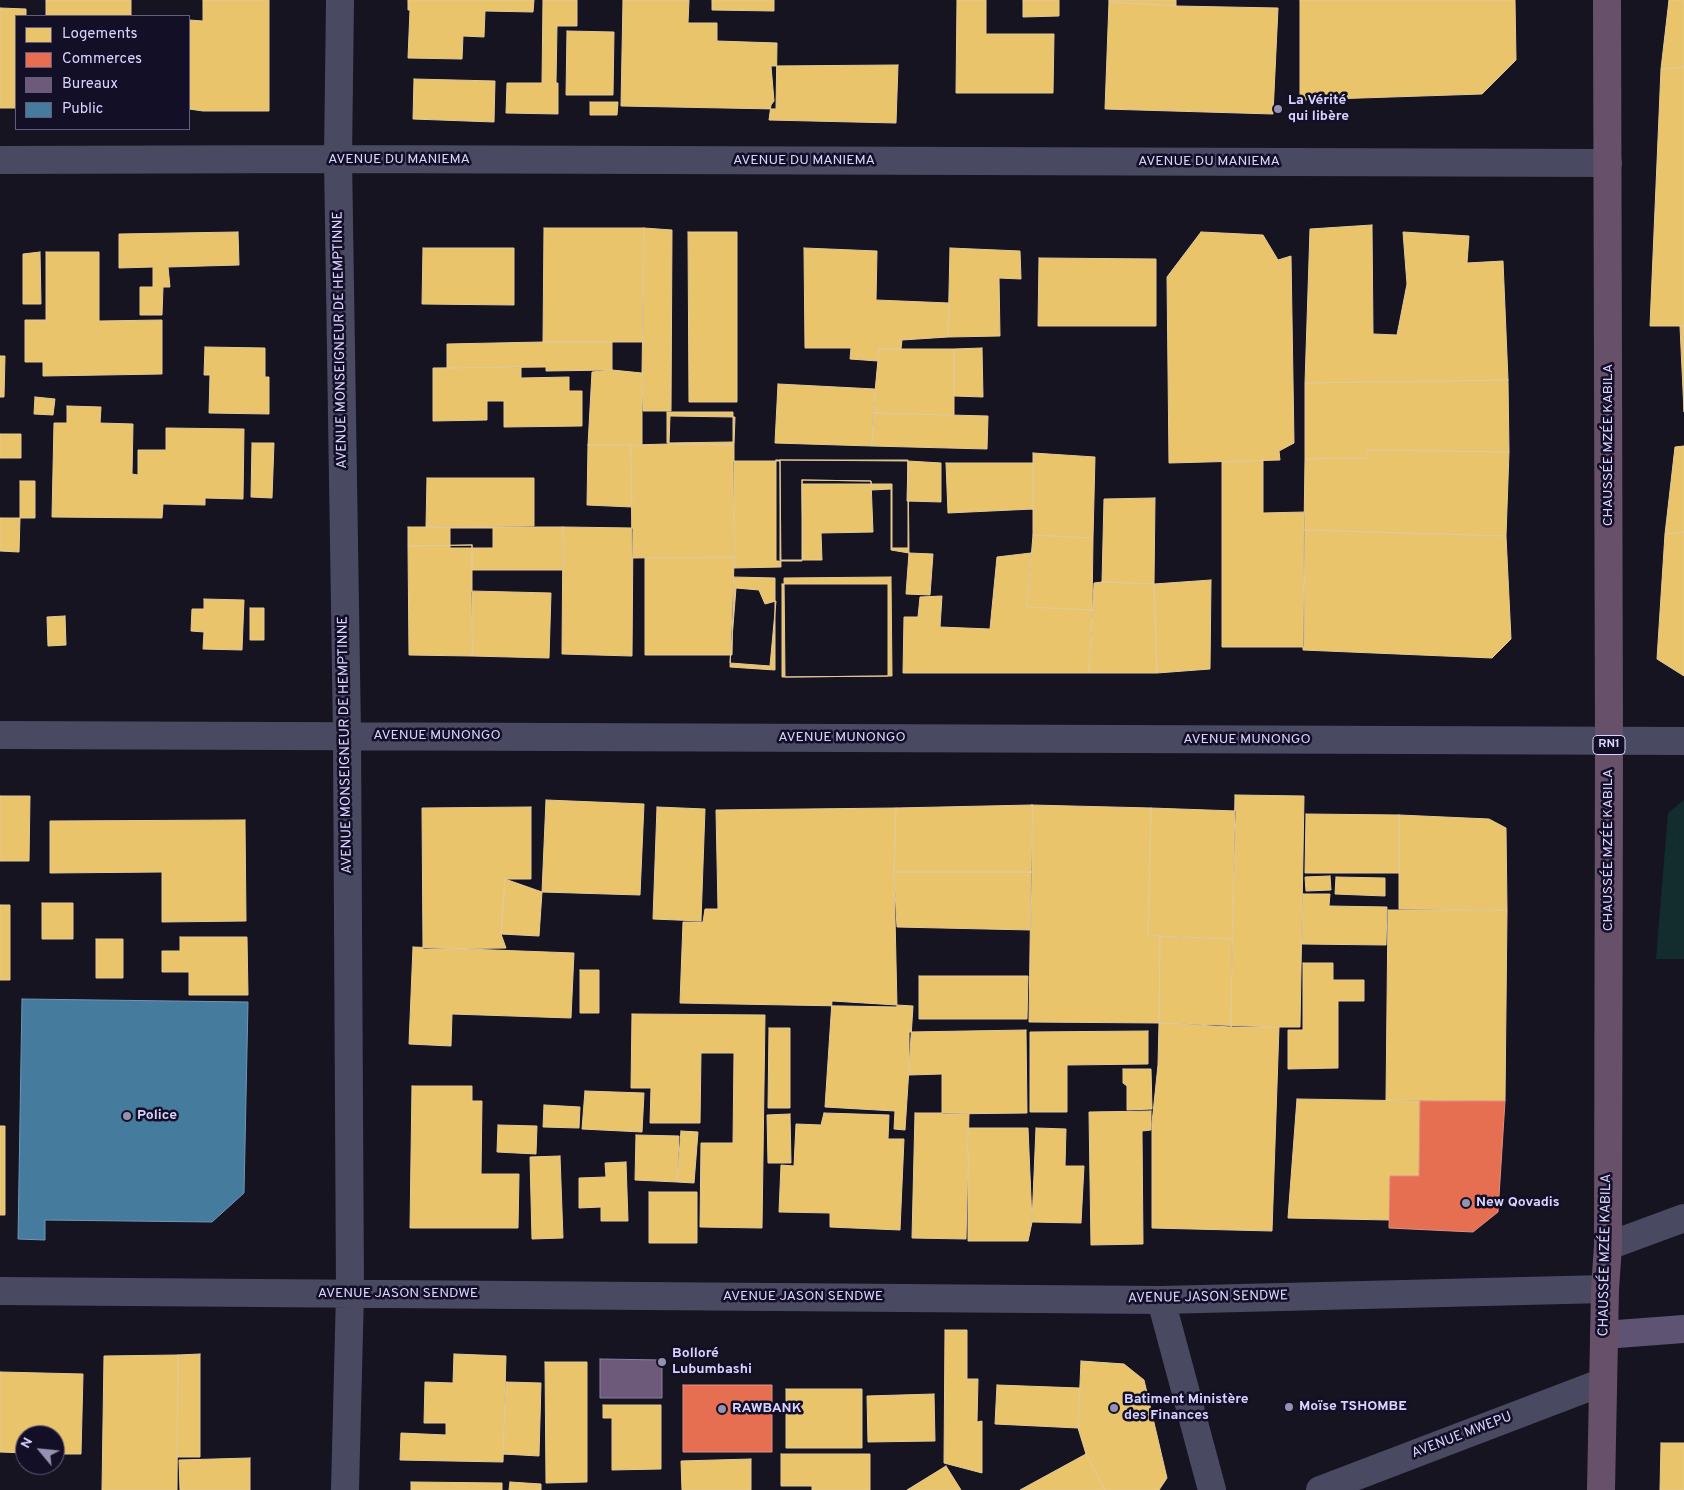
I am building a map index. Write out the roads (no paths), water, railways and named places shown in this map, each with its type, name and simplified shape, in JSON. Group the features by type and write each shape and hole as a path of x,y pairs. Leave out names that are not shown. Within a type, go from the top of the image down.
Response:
{"highway":[{"name":"CHAUSSÉE MZÉE KABILA","path":"1601,1490 1605,1289 1608,1246 1607,0"}],"main road":[{"path":"1604,1335 1684,1329"}],"street":[{"name":"AVENUE MONSEIGNEUR DE HEMPTINNE","path":"340,0 338,159 347,735 350,1293 345,1490"},
{"name":"AVENUE DU MANIEMA","path":"0,160 338,159 1608,163"},
{"name":"AVENUE MUNONGO","path":"0,735 1684,741"},
{"path":"1608,1246 1684,1218"},
{"name":"AVENUE JASON SENDWE","path":"0,1291 1161,1300 1605,1289"},
{"path":"1161,1300 1212,1490"},
{"name":"AVENUE MWEPU","path":"1320,1490 1603,1382"}],"place":[{"name":"La Vérité qui libère","path":"1278,109"},
{"name":"Police","path":"127,1116"},
{"name":"New Qovadis","path":"1466,1203"},
{"name":"Bolloré Lubumbashi","path":"662,1362"},
{"name":"Moïse TSHOMBE","path":"1289,1407"},
{"name":"Batiment Ministère des Finances","path":"1114,1408"},
{"name":"RAWBANK","path":"722,1409"}]}
